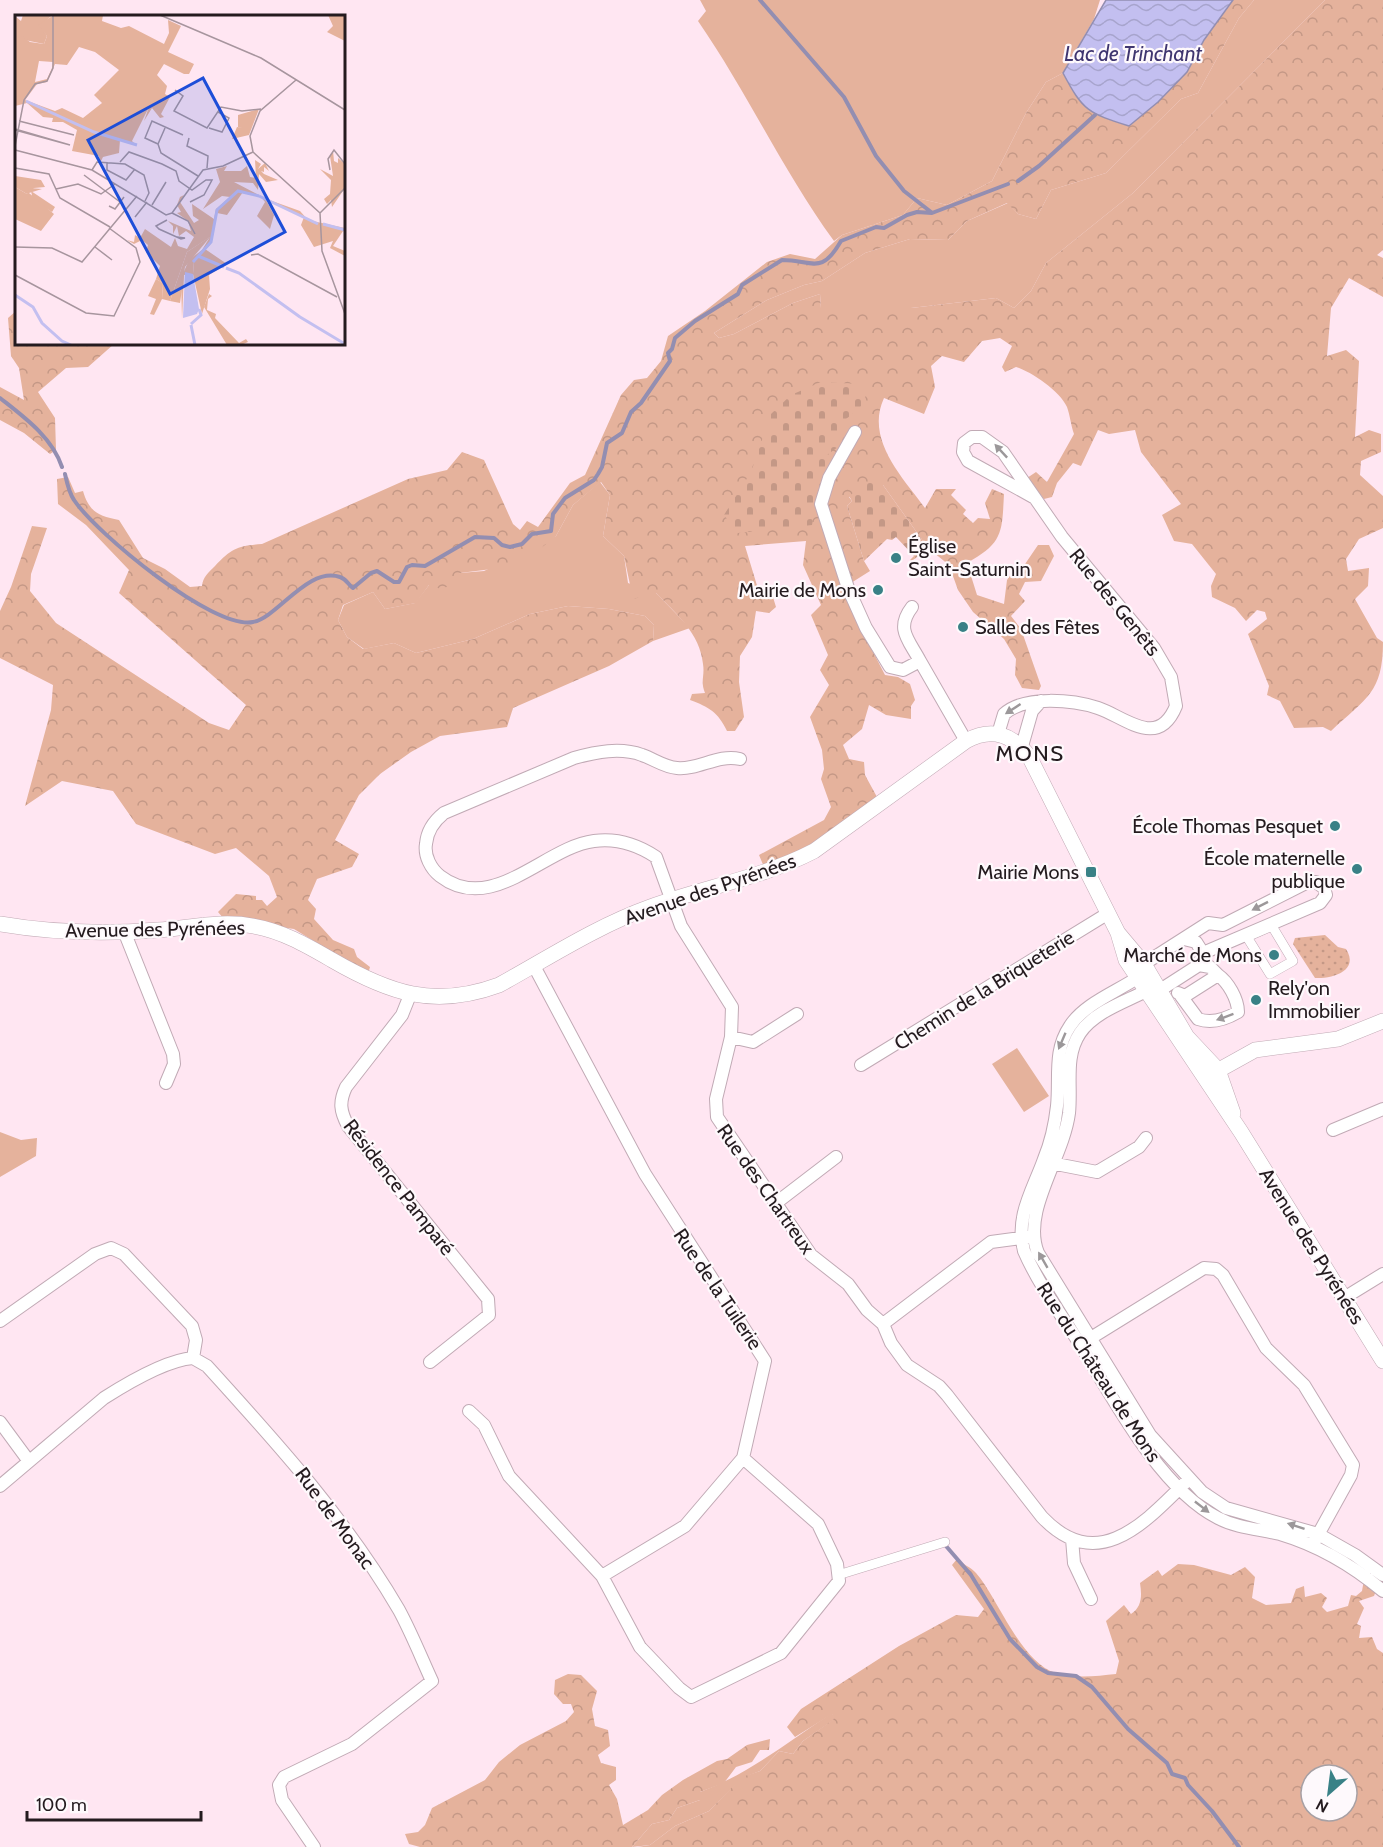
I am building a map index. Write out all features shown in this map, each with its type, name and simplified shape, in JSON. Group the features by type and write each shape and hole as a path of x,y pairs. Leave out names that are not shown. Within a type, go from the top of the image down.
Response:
{"street":[{"path":"855,432 824,491 823,514 848,588 866,628 890,667 903,670 920,661"},
{"name":"Rue des Genêts","path":"998,734 1001,721 1010,709 1024,703 1041,701 1099,708 1144,729 1156,727 1166,721 1173,711 1176,700 1171,677 1161,657 1062,537 1035,498 999,447 976,436 964,443 963,452 968,461 1035,498"},
{"path":"912,607 903,618 902,628 966,741"},
{"path":"998,734 1022,746 1032,711 1041,701"},
{"name":"Avenue des Pyrénées","path":"0,924 43,931 124,931 225,924 267,929 298,941 373,983 410,995 436,997 480,992 534,966 614,922 672,900 758,876 814,851 966,741 978,734 998,734"},
{"name":"Avenue des Pyrénées","path":"1022,746 1118,933 1126,960 1151,980 1211,1074 1241,1132 1383,1360"},
{"name":"Rue des Chartreux","path":"740,759 725,757 693,767 677,768 627,752 589,754 454,808 437,819 427,835 426,853 436,873 452,882 481,887 507,882 579,843 603,840 627,843 656,857 691,944 732,1007 730,1037 716,1099 717,1117 811,1255 848,1284 867,1310 883,1324 891,1343 908,1365 939,1386 1042,1517 1051,1526 1072,1539 1099,1543 1121,1538 1142,1525 1185,1484"},
{"path":"883,1324 991,1242 1026,1237 1025,1204 1050,1162 1063,1064 1058,1052 1065,1034 1086,1017 1151,980 1320,903 1326,895 1324,888 1316,882 1308,882 1223,925 1208,923 1184,939 1151,980"},
{"name":"Chemin de la Briqueterie","path":"861,1065 1107,914"},
{"path":"1272,926 1293,961 1270,974 1247,936 1272,926"},
{"path":"124,931 173,1054 174,1064 166,1083"},
{"path":"1151,980 1181,996 1193,1014 1205,1022 1229,1017 1238,1012 1238,1004 1224,979 1201,959 1196,942 1184,939"},
{"name":"Rue de la Tuilerie","path":"534,966 645,1174 689,1246 763,1355 764,1368 743,1458 685,1526 602,1576"},
{"path":"1181,996 1192,993 1218,975"},
{"name":"Résidence Pamparé","path":"410,995 402,1014 346,1087 340,1100 342,1114 348,1126 488,1299 489,1315 430,1362"},
{"path":"730,1037 753,1042 797,1014"},
{"path":"1211,1074 1255,1050 1338,1039 1383,1021"},
{"path":"1333,1130 1383,1109"},
{"path":"1050,1162 1097,1172 1139,1147 1146,1138"},
{"path":"776,1203 836,1157"},
{"name":"Rue du Château de Mons","path":"1026,1237 1030,1264 1085,1341 1146,1450 1185,1484 1207,1512 1225,1522 1315,1540 1355,1555 1383,1575"},
{"path":"0,1321 95,1254 111,1248 124,1254 192,1326 196,1340 193,1358 180,1361 113,1392 28,1460 0,1486"},
{"path":"1085,1341 1204,1268 1216,1269 1223,1275 1266,1348 1304,1385 1353,1465 1351,1475 1315,1540"},
{"path":"1344,1298 1383,1274"},
{"name":"Rue de Monac","path":"193,1358 207,1366 323,1497 400,1613 432,1681 352,1744 284,1778 279,1785 282,1800 314,1847"},
{"path":"469,1411 487,1431 509,1476 602,1576 640,1647 679,1688 691,1697 781,1653 839,1581 837,1564 818,1524 743,1458"},
{"path":"0,1422 28,1460"},
{"path":"1072,1539 1074,1563 1091,1599"},
{"name":"Rue du Château de Mons","path":"1315,1540 1383,1591"},
{"path":"838,1575 945,1542"}],"green space":[{"path":"700,0 1100,0 1094,19 1063,73 1046,82 1026,113 992,181 947,205 917,198 903,215 842,235 834,241 798,187 733,75 698,21 706,11"},
{"path":"1233,0 1254,0 1239,18 1198,93 1181,99 1106,173 1051,190 1036,219 1018,214 1007,203 967,221 948,240 910,239 865,253 822,281 804,285 767,300 714,333 719,338 734,334 793,303 820,294 821,308 911,308 996,298 1014,308 1031,291 1046,263 1133,193 1325,0 1383,0 1383,250 1377,255 1383,258 1383,297 1349,278 1331,308 1327,356 1346,350 1359,361 1355,437 1369,430 1381,434 1381,452 1361,461 1360,475 1383,496 1383,528 1359,539 1346,559 1348,571 1369,568 1368,586 1355,599 1377,638 1383,642 1382,659 1380,673 1370,693 1331,731 1323,727 1294,728 1280,701 1267,695 1269,686 1248,634 1267,619 1265,612 1257,610 1246,621 1235,608 1212,597 1211,586 1216,574 1192,544 1174,541 1162,515 1181,504 1141,452 1135,430 1109,434 1098,430 1081,466 1073,463 1057,483 1052,497 1044,499 1027,478 1036,472 1047,482 1074,434 1068,410 1058,395 1037,378 1016,367 1005,372 1002,367 1012,346 1000,338 982,341 964,362 942,356 931,366 935,387 924,414 884,398 879,413 879,428 889,457 925,508 936,489 956,489 951,495 966,510 963,514 973,523 978,518 990,519 985,503 992,489 1004,494 1001,528 998,536 988,549 967,563 977,595 1004,604 1007,580 1014,570 1023,567 1038,545 1049,545 1054,556 1041,581 1025,582 1019,594 1025,601 1011,616 1021,629 1041,686 1039,690 1022,688 1015,675 1016,659 1004,639 973,612 958,590 949,565 928,548 883,485 849,497 852,501 847,506 864,561 870,571 851,583 867,640 885,675 898,677 910,684 915,700 911,706 911,719 886,715 869,705 862,729 843,745 849,759 864,762 865,775 877,797 803,850 764,867 759,855 824,820 831,807 821,779 824,769 822,750 810,717 829,685 820,670 828,655 811,615 821,605 803,565 806,541 745,546 759,592 772,594 776,607 769,613 756,611 752,637 740,656 739,682 744,717 735,731 727,731 712,711 690,700 692,694 705,693 701,653 692,633 656,593 633,599 624,556 603,536 610,495 601,482 573,505 556,536 530,557 508,567 460,573 455,584 441,589 429,585 416,603 385,609 373,592 343,605 338,620 347,637 363,649 394,643 416,653 473,639 530,614 568,606 609,609 645,616 654,625 653,641 609,666 513,708 507,727 440,736 411,752 380,774 359,795 335,840 359,854 352,867 317,879 308,900 316,909 314,919 333,940 354,949 357,957 370,967 368,974 294,929 224,919 218,912 236,894 256,896 256,900 262,900 267,906 277,897 269,876 236,848 215,854 136,824 113,791 62,781 25,806 51,710 53,685 0,658 0,611 11,587 32,526 47,528 31,574 30,591 56,623 209,723 229,730 246,705 119,593 129,570 86,525 58,504 57,479 68,477 75,493 83,491 88,504 96,512 119,520 143,558 165,569 190,587 202,586 208,573 226,555 236,549 262,544 408,479 447,470 462,452 484,460 513,524 520,530 527,521 538,527 570,483 585,475 621,395 634,380 647,378 661,361 668,336 705,311 767,262 790,254 815,259 842,235 903,215 917,198 947,205 992,181 1026,113 1046,82 1063,73 1076,95 1088,109 1104,118 1129,126 1158,102 1187,72 1204,40"},
{"path":"1254,0 1325,0 1133,193 1046,263 1031,291 1014,308 996,298 911,308 821,308 820,294 793,303 734,334 719,338 714,333 767,300 804,285 822,281 865,253 910,239 948,240 967,221 1008,203 1018,214 1036,219 1051,190 1106,173 1181,99 1198,93 1239,18"},
{"path":"15,312 15,345 113,345 88,367 66,368 38,392 55,418 56,450 50,454 24,433 0,420 0,387 24,400 19,368 11,356 8,318"},
{"path":"821,382 859,384 864,390 865,400 853,414 842,422 842,444 827,455 829,467 819,487 812,525 738,533 724,515 751,472 771,414 791,395"},
{"path":"873,478 883,485 928,548 912,561 910,560 914,556 896,537 892,540 887,539 864,561 847,506 852,501 849,496"},
{"path":"600,482 610,495 603,536 624,556 628,583 656,593 690,628 653,641 654,625 645,616 609,609 568,606 530,614 473,639 416,653 394,643 364,649 347,637 338,620 344,605 373,592 385,609 415,603 429,585 460,573 484,571 556,536 573,505"},
{"path":"1325,935 1338,947 1346,949 1349,963 1347,968 1336,975 1315,978 1293,944 1295,938"},
{"path":"1017,1048 1049,1096 1024,1112 992,1064"},
{"path":"0,1132 21,1140 37,1138 36,1156 0,1177"},
{"path":"957,1559 976,1573 1021,1644 1043,1667 1064,1675 1116,1674 1119,1661 1106,1621 1124,1605 1131,1614 1135,1611 1140,1601 1140,1583 1158,1570 1162,1576 1178,1564 1194,1565 1231,1575 1245,1567 1255,1577 1252,1598 1266,1605 1291,1603 1296,1589 1304,1586 1305,1597 1321,1593 1327,1598 1322,1607 1327,1612 1348,1606 1351,1595 1356,1596 1362,1591 1366,1568 1381,1577 1374,1596 1359,1601 1364,1608 1357,1624 1361,1626 1359,1638 1372,1637 1377,1649 1383,1653 1383,1847 637,1847 650,1845 675,1826 709,1811 742,1777 760,1771 779,1751 793,1754 803,1741 834,1719 832,1714 795,1737 787,1727 801,1709 899,1646 956,1615 978,1617 984,1609 952,1565"},
{"path":"568,1674 581,1675 597,1691 592,1709 595,1726 608,1730 610,1746 598,1755 601,1763 616,1767 616,1780 609,1785 617,1799 623,1825 648,1810 662,1795 683,1780 717,1761 727,1759 747,1745 770,1739 769,1750 760,1750 752,1762 736,1767 724,1783 700,1792 700,1800 677,1808 669,1820 652,1824 632,1847 420,1847 409,1844 405,1834 418,1832 425,1825 432,1808 485,1780 499,1762 520,1745 566,1721 574,1712 571,1704 563,1704 554,1694 555,1680"},
{"path":"832,1713 835,1719 803,1741 793,1754 779,1751 760,1771 742,1778 709,1811 675,1826 650,1845 632,1847 652,1824 669,1820 677,1808 700,1800 700,1792 752,1766"}],"water":[{"name":"Lac de Trinchant","path":"1106,0 1233,0 1204,40 1187,72 1158,102 1129,126 1104,118 1088,109 1076,95 1063,73"}],"waterway":[{"path":"760,0 844,97 876,156 904,191 931,212"},
{"path":"1018,181 1039,166 1095,115"},
{"path":"65,474 69,491 86,515 130,555 185,596 211,611 235,620 253,622 262,618 305,585 328,576 340,577 353,588 371,573 377,571 394,582 399,582 407,567 425,566 475,537 494,538 502,545 510,547 522,544 532,534 551,531 553,514 565,498 594,480 598,474 602,467 607,443 622,433 631,412 641,403 670,361 668,353 672,349 675,338 695,321 738,294 742,285 782,260 816,264 822,262 828,259 841,241 876,227 884,228 907,215 917,212 932,213 1008,184"},
{"path":"0,398 28,420 44,437 62,467"},
{"path":"946,1546 971,1575 1010,1639 1037,1667 1048,1673 1076,1676 1092,1687 1128,1729 1167,1763 1172,1774 1185,1778 1188,1785 1212,1811 1239,1847"}],"place":[{"name":"Église Saint-Saturnin","path":"896,558"},
{"name":"Mairie de Mons","path":"878,590"},
{"name":"Salle des Fêtes","path":"963,627"},
{"name":"École Thomas Pesquet","path":"1335,826"},
{"name":"École maternelle publique","path":"1357,869"},
{"name":"Mairie Mons","path":"1091,872"},
{"name":"Marché de Mons","path":"1274,955"},
{"name":"Rely'on Immobilier","path":"1256,1000"}],"district":[{"name":"MONS","path":"1030,753"}]}
